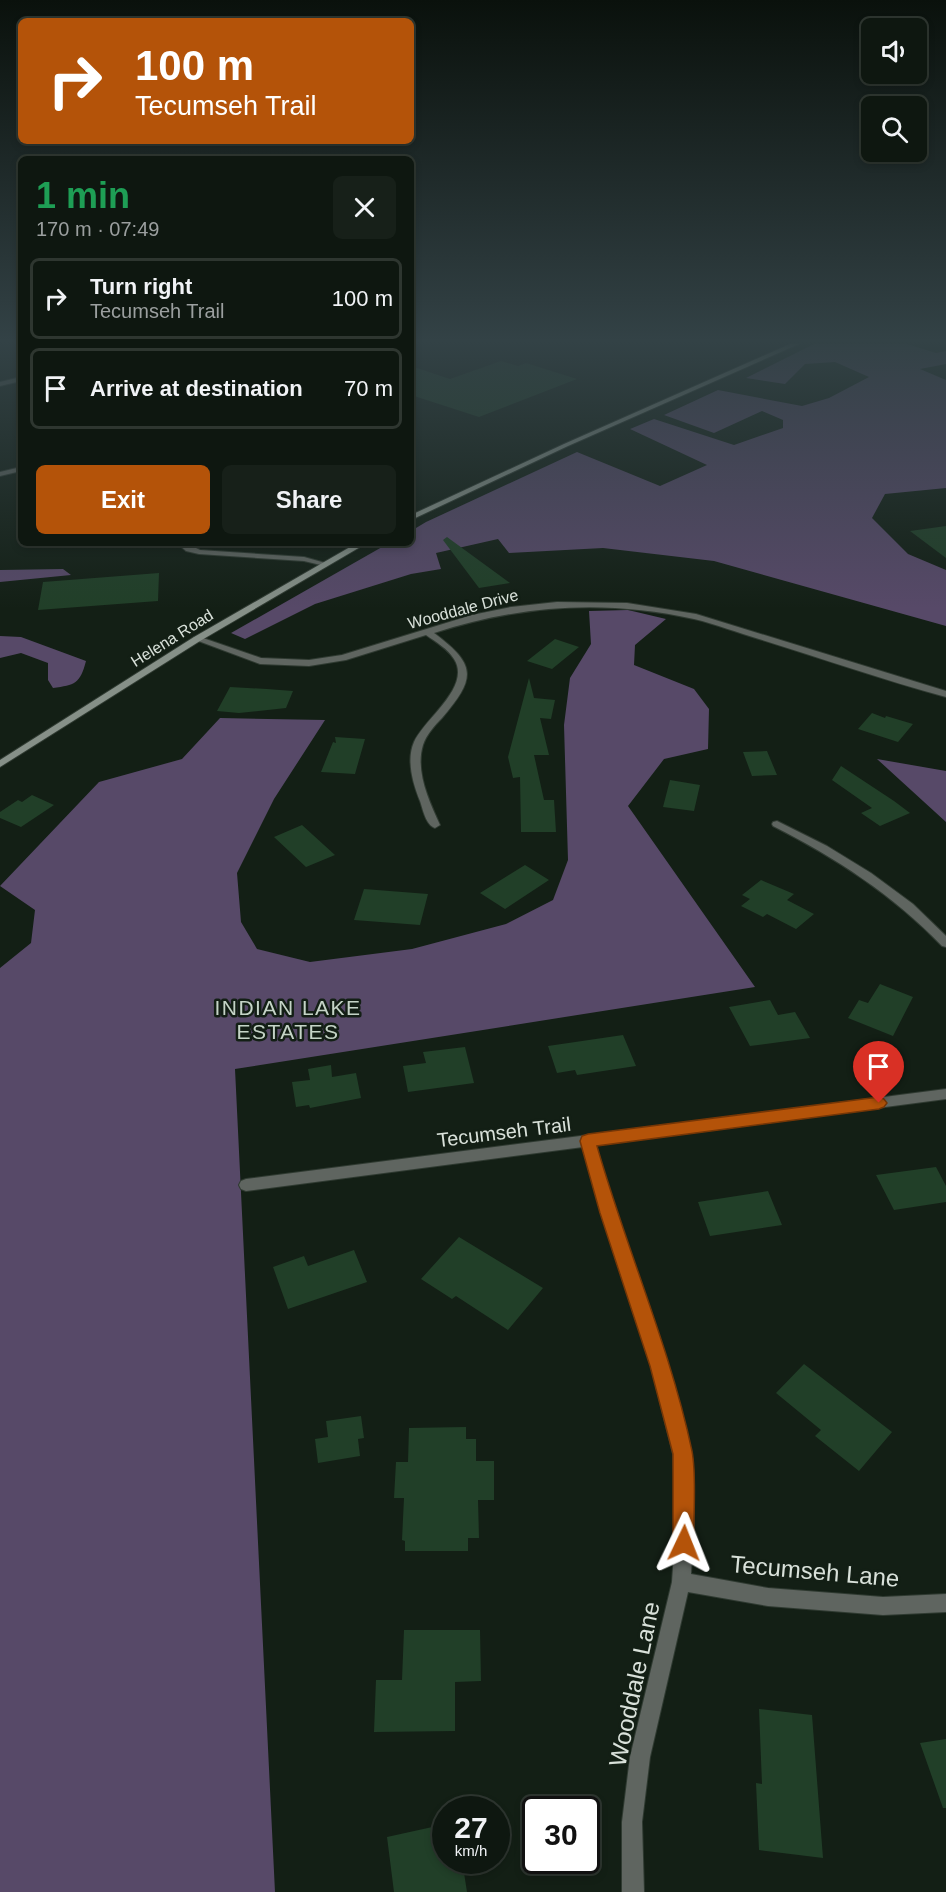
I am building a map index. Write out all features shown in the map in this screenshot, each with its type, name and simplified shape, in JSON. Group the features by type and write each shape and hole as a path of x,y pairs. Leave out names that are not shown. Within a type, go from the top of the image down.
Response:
{"main road":[{"path":"414,517 595,432"},
{"name":"Helena Road","path":"0,764 197,639 358,546"}],"street":[{"path":"0,474 18,470"},
{"path":"185,546 199,552 304,559 325,564"},
{"name":"Wooddale Drive","path":"197,639 260,661 300,663 343,658 491,614 534,606 604,604 655,608 723,624 946,694"},
{"path":"428,632 460,660 463,669 463,679 458,691 430,726 418,747 416,761 422,797 435,825"},
{"path":"777,824 837,856 902,901 946,943"},
{"name":"Tecumseh Trail","path":"246,1185 946,1094"},
{"name":"Wooddale Lane","path":"588,1141 608,1213 659,1366 682,1454 685,1523 681,1582 640,1757 632,1822 633,1892"},
{"name":"Tecumseh Lane","path":"681,1582 779,1598 883,1606 946,1603"}],"shaded area":[{"path":"637,432 695,432 734,445 771,432 946,432 946,488 885,494 872,518 908,554 946,570 946,626 714,561 603,548 509,553 498,539 436,553 441,569 411,574 315,604 245,639 231,633 384,546 414,546 414,529 426,522 577,452 660,486 707,465"},
{"path":"63,569 71,575 0,582 0,570"},
{"path":"628,610 666,619 635,645 634,665 694,689 709,709 708,749 664,759 628,806 755,987 235,1069 275,1892 0,1892 0,968 31,943 35,910 0,886 99,782 182,759 220,718 325,720 274,799 237,873 241,922 257,949 310,962 412,949 506,924 553,900 568,860 564,725 570,678 591,644 589,611"},
{"path":"0,636 21,637 86,661 79,679 67,686 53,688 48,680 48,663 21,653 0,658"},
{"path":"877,759 946,771 946,822"}],"building":[{"path":"946,526 946,558 910,531"},
{"path":"447,537 510,583 479,588 443,540"},
{"path":"159,573 158,601 38,610 43,582"},
{"path":"555,639 579,647 552,669 527,661"},
{"path":"529,678 534,698 555,700 551,719 540,718 549,755 534,755 544,800 554,800 556,832 521,832 520,777 513,778 508,757"},
{"path":"230,687 293,691 286,708 239,713 217,711"},
{"path":"872,713 913,724 898,742 858,729"},
{"path":"335,737 365,739 355,774 321,772 333,742 336,743"},
{"path":"767,751 777,775 752,776 743,752"},
{"path":"841,766 910,813 880,826 861,813 872,808 832,780"},
{"path":"670,780 700,785 694,811 663,807"},
{"path":"32,795 54,805 21,827 0,818 0,812 18,800 22,802"},
{"path":"302,825 335,855 306,867 274,837"},
{"path":"525,865 549,880 505,909 480,893"},
{"path":"761,880 794,894 787,900 814,914 796,929 767,914 763,917 741,906 750,899 742,895"},
{"path":"364,889 428,894 420,925 354,920"},
{"path":"880,984 913,997 893,1036 848,1018 859,1000 868,1003"},
{"path":"770,1000 778,1015 795,1012 810,1038 750,1046 729,1007"},
{"path":"623,1035 636,1066 577,1075 575,1070 557,1073 548,1046"},
{"path":"465,1047 474,1083 408,1092 403,1066 426,1063 423,1052"},
{"path":"331,1065 332,1077 356,1073 361,1098 310,1108 309,1105 296,1107 292,1082 310,1080 308,1069"},
{"path":"936,1167 946,1186 946,1202 894,1210 876,1175"},
{"path":"768,1191 782,1225 710,1236 698,1202"},
{"path":"459,1237 543,1288 508,1330 456,1296 452,1299 421,1279"},
{"path":"354,1250 367,1282 288,1309 273,1267 304,1256 308,1266"},
{"path":"804,1364 892,1432 859,1471 815,1436 821,1430 776,1393"},
{"path":"361,1416 364,1438 358,1439 360,1456 318,1463 315,1439 328,1437 326,1421"},
{"path":"466,1427 466,1439 476,1439 476,1461 494,1461 494,1500 478,1500 479,1538 468,1538 468,1551 405,1551 405,1541 402,1540 404,1498 394,1498 396,1462 408,1462 409,1428"},
{"path":"404,1630 480,1630 481,1681 455,1682 455,1731 374,1732 376,1680 402,1680"},
{"path":"759,1709 812,1715 823,1858 759,1850 756,1783 762,1784"},
{"path":"946,1739 946,1808 943,1808 920,1743"},
{"path":"432,1827 432,1874 464,1874 467,1892 394,1892 387,1837"}],"district":[{"name":"INDIAN LAKE ESTATES","path":"288,1019"}],"route":[{"path":"684,1543 682,1454 659,1366 608,1213 588,1141 879,1103"}]}
